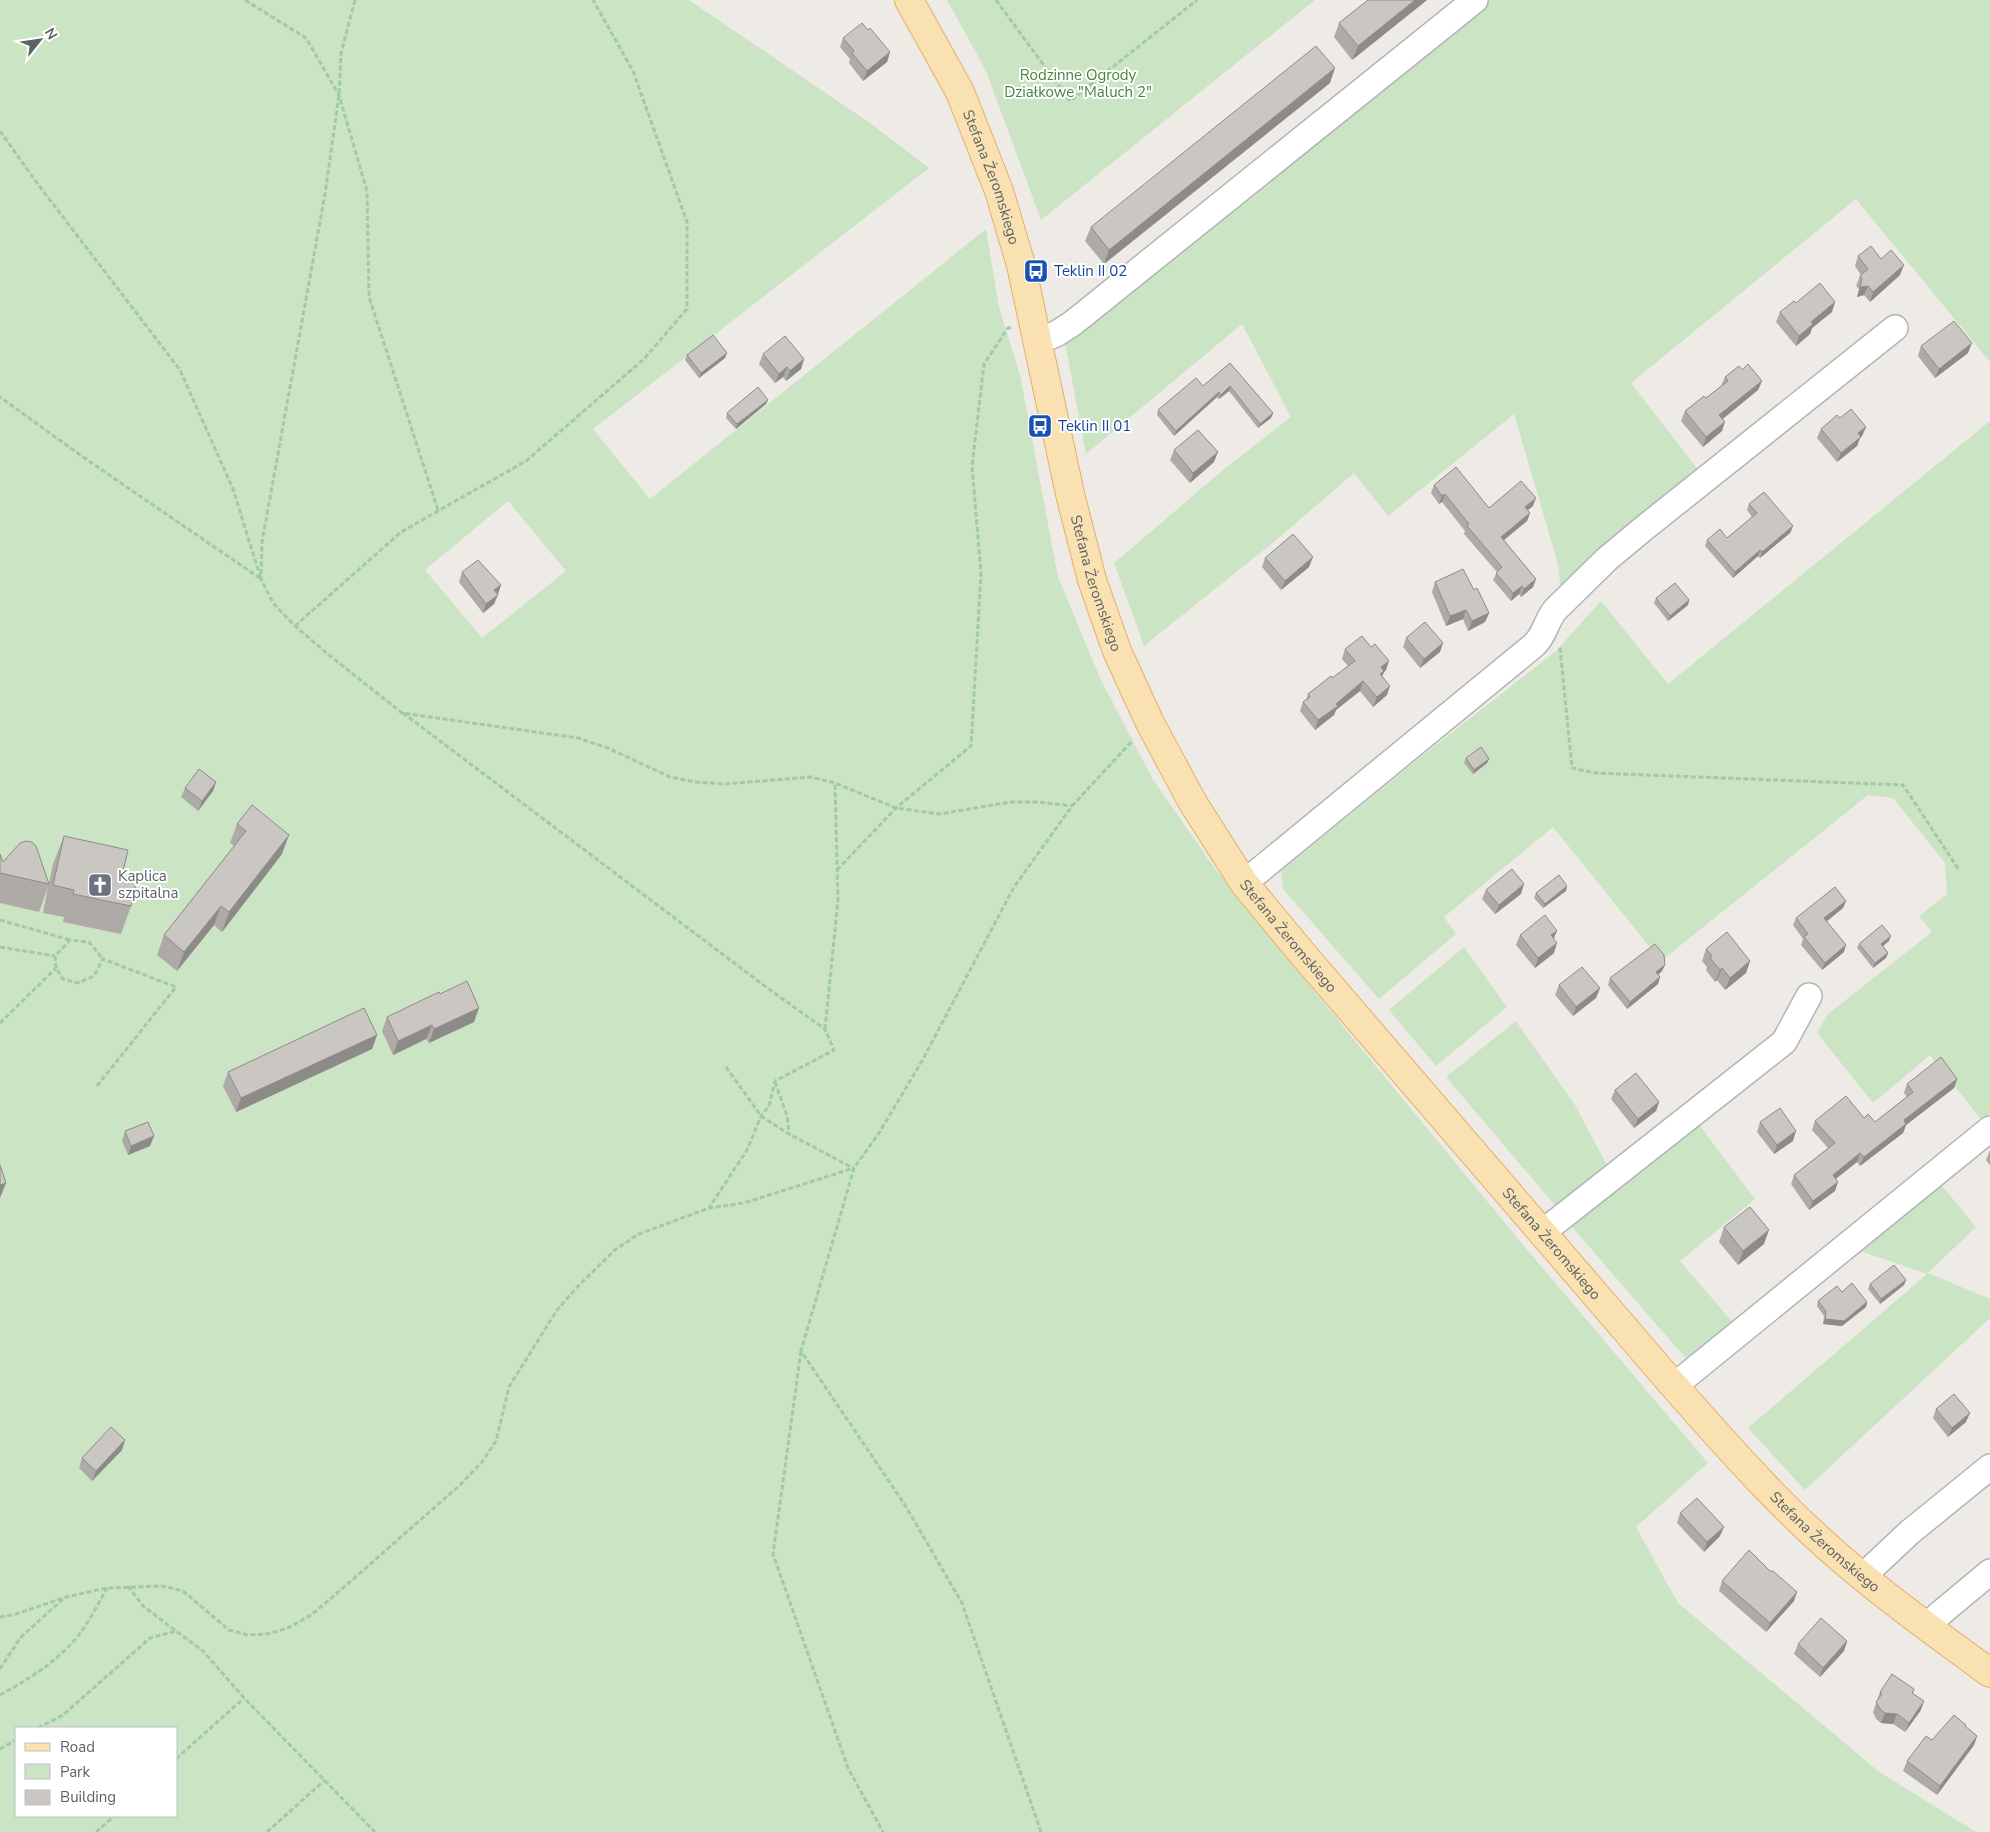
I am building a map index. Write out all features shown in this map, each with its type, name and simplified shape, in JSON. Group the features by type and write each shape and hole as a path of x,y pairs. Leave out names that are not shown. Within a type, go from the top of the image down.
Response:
{"main road":[{"name":"Stefana Żeromskiego","path":"909,0 960,92 999,191 1021,265 1070,494 1092,580 1117,651 1150,723 1193,803 1244,883 1301,952 1674,1386 1764,1486 1862,1577 1990,1673"}],"lane":[{"path":"1036,331 1056,334 1074,323 1475,0"},
{"path":"1244,883 1534,645 1544,634 1549,618 1555,610 1607,559 1894,328"},
{"path":"1543,1232 1784,1042 1809,996"},
{"path":"1674,1386 1990,1129"},
{"path":"1862,1577 1910,1532 1990,1467"},
{"path":"1927,1626 1990,1572"}],"path":[{"path":"245,0 306,38 339,94 367,191 368,297 438,510"},
{"path":"261,580 262,542 323,204 339,94 340,53 354,0"},
{"path":"295,626 401,532 526,461 644,359 687,310 687,222 633,71 593,0"},
{"path":"996,0 1070,101 1197,0"},
{"path":"0,131 42,191 180,370 233,489 261,580 273,603 295,626 402,713 770,990 825,1028"},
{"path":"837,870 896,808 972,746 981,574 972,466 984,364 1008,328 1036,331"},
{"path":"0,397 261,580"},
{"path":"1555,610 1572,768 1596,773 1903,786 1960,870"},
{"path":"402,713 578,738 608,748 670,777 696,782 724,784 811,777 835,783 896,808 940,814 1010,802 1039,802 1072,806"},
{"path":"883,1832 848,1768 773,1554 801,1351 854,1168 879,1134 922,1061 1014,888 1072,806 1150,723"},
{"path":"710,1208 747,1150 762,1116 769,1106 775,1081 834,1050 825,1028 838,901 835,783"},
{"path":"0,920 70,940 89,942 103,959 176,987 98,1086"},
{"path":"70,940 55,956 56,968 62,979 78,983 94,976 103,959"},
{"path":"0,947 55,956"},
{"path":"0,1023 56,968"},
{"path":"726,1067 762,1116 789,1134 854,1168"},
{"path":"775,1081 787,1116 789,1134"},
{"path":"0,1617 16,1614 66,1597 107,1588 162,1586 183,1591 229,1630 248,1635 267,1634 288,1628 311,1615 460,1485 482,1462 496,1441 510,1387 557,1310 579,1285 616,1249 639,1234 710,1208 744,1203 854,1168"},
{"path":"801,1351 905,1505 962,1603 1040,1832"},
{"path":"127,1586 143,1606 203,1651 244,1698 375,1832"},
{"path":"0,1695 47,1667 71,1645 90,1619 107,1588"},
{"path":"0,1669 20,1638 66,1597"},
{"path":"40,1727 63,1715 150,1638 176,1631"},
{"path":"178,1757 244,1698"},
{"path":"0,1749 15,1741"},
{"path":"267,1832 325,1780"},
{"path":"96,1832 113,1817"}],"green space":[{"path":"0,0 689,0 870,123 929,168 593,429 650,499 986,229 999,307 1020,375 1058,577 1100,678 1152,778 1213,866 1276,945 1524,1246 1708,1463 1636,1527 1678,1603 1878,1771 1976,1832 0,1832","holes":["508,501 566,571 482,638 425,570"]},
{"name":"Rodzinne Ogrody Działkowe \"Maluch 2\"","path":"947,0 1315,0 1041,220 986,71"},
{"path":"1489,0 1990,0 1990,362 1856,199 1631,383 1700,472 1561,593 1558,564 1514,414 1388,516 1354,473 1275,541 1144,646 1114,563 1223,470 1291,417 1242,324 1086,454 1065,343"},
{"path":"1990,421 1990,1118 1984,1123 1930,1055 1873,1103 1817,1033 1828,1014 1932,932 1919,916 1947,894 1945,863 1893,798 1868,795 1661,961 1553,827 1444,917 1456,934 1379,999 1283,889 1281,871 1417,760 1556,651 1601,601 1668,684"},
{"path":"1464,947 1507,1007 1436,1066 1389,1010"},
{"path":"1516,1021 1575,1105 1610,1171 1559,1210 1446,1077"},
{"path":"1694,1118 1755,1199 1680,1261 1734,1324 1688,1361 1567,1221"},
{"path":"1939,1182 1976,1227 1928,1273 1990,1299 1990,1318 1805,1490 1748,1428 1927,1274 1855,1249"}],"building":[{"path":"1368,0 1415,0 1358,46 1339,23"},
{"path":"862,23 868,30 870,28 890,52 867,71 852,53 854,51 843,38"},
{"path":"1316,46 1335,68 1109,250 1091,227"},
{"path":"1871,246 1881,259 1891,250 1904,265 1873,292 1868,286 1860,287 1862,279 1860,276 1868,269 1858,256"},
{"path":"1820,283 1835,302 1811,322 1813,324 1799,336 1780,312 1794,301 1796,303"},
{"path":"1954,321 1972,343 1939,369 1921,346"},
{"path":"713,335 727,353 701,373 687,355"},
{"path":"785,336 804,359 790,371 787,367 779,374 763,354"},
{"path":"1230,363 1273,413 1260,424 1230,386 1221,395 1219,392 1176,431 1158,410 1196,378 1203,386"},
{"path":"1748,364 1762,381 1719,415 1725,422 1706,437 1685,411 1728,381 1725,377 1739,366 1742,370"},
{"path":"758,387 768,400 737,424 727,413"},
{"path":"1851,409 1866,427 1858,433 1861,437 1841,453 1821,429 1837,415 1840,418"},
{"path":"1198,430 1218,452 1193,473 1174,450"},
{"path":"1456,467 1489,508 1521,481 1536,498 1525,507 1530,513 1501,537 1536,579 1524,589 1522,586 1513,593 1496,573 1502,567 1467,526 1469,524 1445,494 1442,496 1434,485"},
{"path":"1764,492 1793,526 1762,552 1760,550 1735,572 1707,540 1720,529 1727,538 1757,513 1749,504"},
{"path":"1293,534 1313,557 1285,581 1265,558"},
{"path":"478,560 501,585 494,590 498,595 486,604 462,572"},
{"path":"1463,569 1474,590 1477,588 1489,613 1472,621 1466,610 1450,616 1435,582"},
{"path":"1675,583 1689,600 1670,616 1656,598"},
{"path":"1425,622 1443,643 1424,659 1406,638"},
{"path":"1362,636 1371,647 1375,644 1389,661 1381,667 1384,671 1380,674 1390,686 1377,697 1363,681 1336,704 1338,706 1318,720 1303,702 1310,697 1308,694 1331,676 1332,678 1355,661 1345,649"},
{"path":"1481,747 1489,759 1474,770 1466,758"},
{"path":"199,769 216,782 202,801 185,788"},
{"path":"252,805 289,835 229,912 221,906 184,952 164,935 246,831 237,824"},
{"path":"64,836 128,850 121,880 136,883 131,906 73,894 74,890 53,885"},
{"path":"32,842 36,846 49,884 0,873 0,854 3,862 20,843"},
{"path":"1512,869 1524,884 1499,905 1486,890"},
{"path":"1559,875 1567,886 1545,904 1536,893"},
{"path":"1835,887 1846,901 1824,918 1846,945 1825,963 1804,937 1808,934 1796,918"},
{"path":"1545,915 1557,931 1551,935 1557,943 1538,958 1520,935"},
{"path":"1882,925 1891,936 1881,944 1888,953 1875,963 1859,944"},
{"path":"1727,932 1750,961 1730,978 1710,958 1712,956 1706,949"},
{"path":"1655,944 1664,955 1665,965 1656,972 1660,977 1630,1002 1610,978"},
{"path":"1582,967 1600,988 1576,1007 1559,985"},
{"path":"467,981 479,1008 434,1029 432,1025 398,1041 387,1017"},
{"path":"364,1008 377,1035 241,1098 228,1072"},
{"path":"1941,1057 1957,1079 1904,1120 1906,1124 1864,1157 1860,1153 1833,1175 1838,1182 1813,1201 1794,1175 1835,1143 1815,1121 1846,1096 1864,1118 1868,1114 1875,1122 1913,1092 1907,1084"},
{"path":"1636,1073 1659,1102 1638,1119 1615,1090"},
{"path":"1780,1108 1796,1131 1777,1145 1760,1122"},
{"path":"148,1122 154,1136 131,1146 125,1131"},
{"path":"0,1165 6,1183 0,1185"},
{"path":"1750,1207 1769,1230 1743,1251 1724,1227"},
{"path":"1894,1265 1906,1280 1881,1299 1870,1284"},
{"path":"1852,1283 1867,1302 1844,1321 1825,1319 1826,1311 1818,1301 1837,1286 1842,1292"},
{"path":"1954,1394 1970,1413 1952,1428 1936,1409"},
{"path":"111,1427 125,1440 96,1471 82,1458"},
{"path":"1697,1498 1724,1527 1707,1542 1680,1513"},
{"path":"1749,1550 1770,1571 1773,1571 1797,1592 1770,1623 1722,1581"},
{"path":"1821,1618 1847,1641 1823,1668 1798,1644"},
{"path":"1892,1674 1914,1689 1912,1693 1924,1701 1909,1723 1897,1714 1885,1713 1876,1702"},
{"path":"1954,1715 1977,1736 1940,1786 1907,1761 1926,1736 1932,1740"}],"place":[{"name":"Teklin II 02","path":"1036,271"},
{"name":"Teklin II 01","path":"1040,426"},
{"name":"Kaplica szpitalna","path":"100,885"}]}
